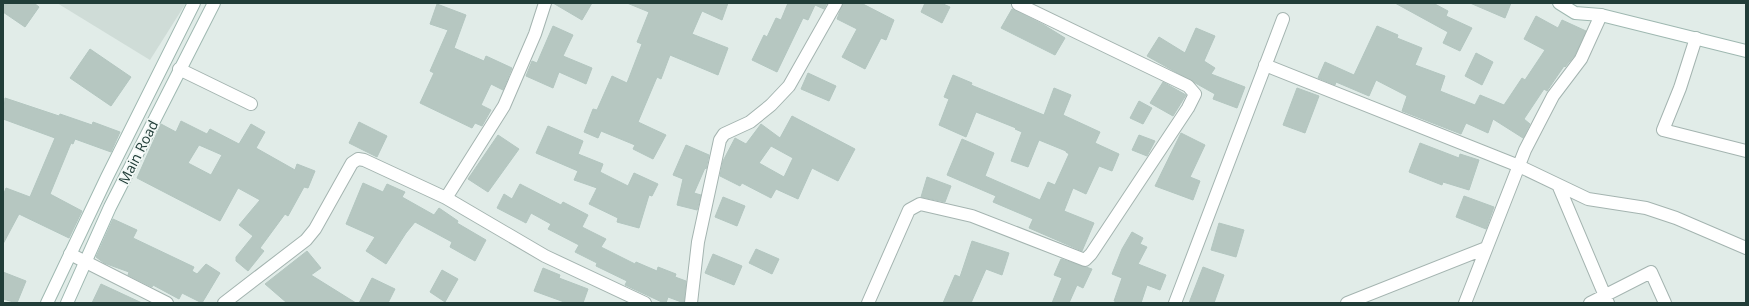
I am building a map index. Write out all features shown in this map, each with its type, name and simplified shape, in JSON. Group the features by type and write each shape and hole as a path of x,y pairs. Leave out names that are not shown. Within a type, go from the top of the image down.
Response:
{"street":[{"name":"Main Road","path":"47,303 194,3"},
{"name":"Main Road","path":"67,303 110,207 179,69 214,3"},
{"path":"446,198 504,106 535,34 545,3"},
{"path":"691,303 698,242 720,140 724,134 750,122 771,105 785,90 836,3"},
{"path":"1559,3 1575,13 1601,15 1746,51"},
{"path":"868,303 909,210 920,204 972,216 1085,260 1091,254 1125,204 1188,108 1195,94 1188,86 1018,4"},
{"path":"1465,303 1519,166 1553,96 1581,59 1601,15"},
{"path":"1175,303 1283,19"},
{"path":"1696,38 1680,88 1663,130 1746,151"},
{"path":"1265,66 1519,166 1559,187 1588,199 1646,208 1676,218 1746,248"},
{"path":"179,69 251,104"},
{"path":"224,303 306,240 315,229 355,160 364,160 446,198 545,256 645,303"},
{"path":"1559,187 1606,300"},
{"path":"1347,303 1486,248"},
{"path":"70,254 167,303"},
{"path":"1590,303 1606,300 1651,272 1665,303"}],"shaded area":[{"path":"57,3 186,3 150,60"}],"building":[{"path":"3,3 34,3 39,7 25,27 3,12"},
{"path":"553,3 592,3 582,20"},
{"path":"627,3 728,3 722,20 702,11 692,34 728,48 718,75 670,55 661,79 657,77 638,122 666,135 653,159 633,149 635,145 601,131 598,138 584,132 593,109 597,110 612,76 627,83 642,44 637,42 649,12"},
{"path":"788,3 827,3 824,9 815,5 808,20 803,18 777,72 752,60 764,35 767,37 776,18 781,20"},
{"path":"843,3 861,3 894,20 886,40 881,38 865,69 842,57 857,29 837,19"},
{"path":"925,3 941,3 950,7 942,23 921,12"},
{"path":"1395,3 1433,3 1448,11 1446,16 1472,28 1460,51 1443,43 1448,32"},
{"path":"1470,3 1511,3 1505,18"},
{"path":"437,4 466,15 454,48 484,61 486,56 512,68 503,90 491,84 481,105 491,110 482,126 475,123 472,128 420,103 434,73 430,71 448,30 430,24"},
{"path":"1012,9 1044,25 1065,38 1055,55 1001,28"},
{"path":"1536,16 1558,28 1562,20 1586,31 1575,55 1565,67 1564,66 1547,91 1544,89 1524,119 1530,124 1523,138 1493,119 1488,133 1466,123 1461,134 1402,111 1407,96 1376,80 1369,96 1336,82 1335,85 1318,78 1325,62 1354,75 1377,26 1398,35 1397,38 1422,48 1415,65 1445,76 1440,91 1475,105 1480,95 1504,105 1522,78 1525,80 1545,50 1524,39"},
{"path":"553,26 573,35 563,56 592,68 586,84 559,72 553,88 526,76 532,61 537,63"},
{"path":"1196,28 1215,36 1204,61 1215,68 1211,74 1245,87 1237,108 1213,99 1215,94 1147,56 1159,37 1185,53"},
{"path":"90,49 131,77 111,106 70,78"},
{"path":"1476,53 1493,62 1482,85 1465,76"},
{"path":"808,73 836,86 829,101 801,89"},
{"path":"953,75 972,83 971,85 1044,115 1054,88 1071,95 1063,115 1100,132 1095,143 1119,154 1112,171 1099,166 1086,194 1073,188 1064,211 1094,223 1082,251 1029,228 1033,219 993,202 996,196 947,175 962,139 994,153 985,176 1040,200 1048,182 1055,185 1069,154 1066,151 1039,140 1028,167 1011,161 1022,132 1015,129 1016,128 976,112 966,137 939,125 949,99 944,97"},
{"path":"1163,82 1186,95 1173,116 1150,103"},
{"path":"1297,88 1319,96 1305,133 1283,125"},
{"path":"5,98 59,116 60,114 92,125 93,122 120,132 111,152 75,139 73,144 71,143 50,194 82,211 69,238 19,214 3,244 3,196 6,188 30,197 55,138 3,119"},
{"path":"1139,101 1152,108 1143,124 1130,118"},
{"path":"792,116 855,149 838,181 812,168 798,199 776,189 771,198 742,183 740,186 720,176 723,161 735,138 746,144 761,124 780,138","holes":["771,146 793,158 784,177 759,163"]},
{"path":"181,121 207,134 210,129 239,144 251,124 265,132 256,148 295,170 297,164 315,171 308,188 304,187 288,216 285,214 260,248 264,251 248,271 236,261 236,257 253,236 239,225 260,200 238,188 220,221 137,178 161,124 176,132","holes":["199,145 222,155 211,175 188,163"]},
{"path":"359,122 387,136 377,157 349,143"},
{"path":"548,126 583,141 578,154 603,164 600,172 628,186 634,173 658,184 652,196 649,195 639,228 617,222 618,218 589,204 597,188 574,180 578,171 536,153"},
{"path":"1181,133 1205,145 1190,177 1200,181 1193,200 1155,186"},
{"path":"498,135 519,149 488,192 468,179"},
{"path":"1139,135 1155,141 1147,156 1132,150"},
{"path":"1420,143 1459,158 1460,154 1479,160 1469,190 1443,182 1442,185 1409,172"},
{"path":"686,145 709,155 706,169 705,168 694,193 701,195 697,210 677,205 683,179 673,175"},
{"path":"927,177 951,186 945,202 921,197"},
{"path":"363,183 383,192 387,184 405,192 402,197 434,215 439,208 458,221 457,223 486,240 475,261 450,247 452,242 415,222 386,264 366,251 375,237 346,224"},
{"path":"520,184 561,205 563,202 588,215 582,227 606,239 601,247 635,264 636,262 657,271 658,267 676,274 675,277 686,281 684,303 668,297 666,303 664,303 625,285 627,281 596,266 597,263 575,252 579,245 548,229 551,224 531,213 526,223 497,208 504,194 512,199"},
{"path":"1464,196 1494,207 1486,229 1456,217"},
{"path":"723,197 745,206 737,226 715,217"},
{"path":"113,219 137,230 133,238 194,267 192,271 197,274 206,264 220,273 202,303 182,293 179,299 153,285 152,287 128,275 129,272 104,263 96,257"},
{"path":"1219,223 1244,230 1236,257 1211,250"},
{"path":"1132,232 1143,238 1140,244 1147,247 1138,264 1166,275 1160,290 1147,285 1141,303 1121,303 1114,301 1122,278 1112,274 1122,249"},
{"path":"972,241 1009,253 1002,275 986,269 971,303 943,303 955,275 960,277"},
{"path":"756,249 779,259 772,274 749,263"},
{"path":"307,251 321,268 311,275 356,303 287,303 265,284"},
{"path":"713,254 742,266 734,285 705,273"},
{"path":"1061,259 1092,269 1083,288 1077,285 1069,303 1052,303 1062,278 1054,275"},
{"path":"1203,267 1224,275 1214,303 1189,303"},
{"path":"543,268 560,275 559,278 588,289 583,303 567,303 534,291"},
{"path":"442,270 458,279 445,302 430,292"},
{"path":"3,272 26,281 17,303 3,299"},
{"path":"372,278 395,289 388,303 359,303"},
{"path":"101,284 142,303 92,303"}]}
